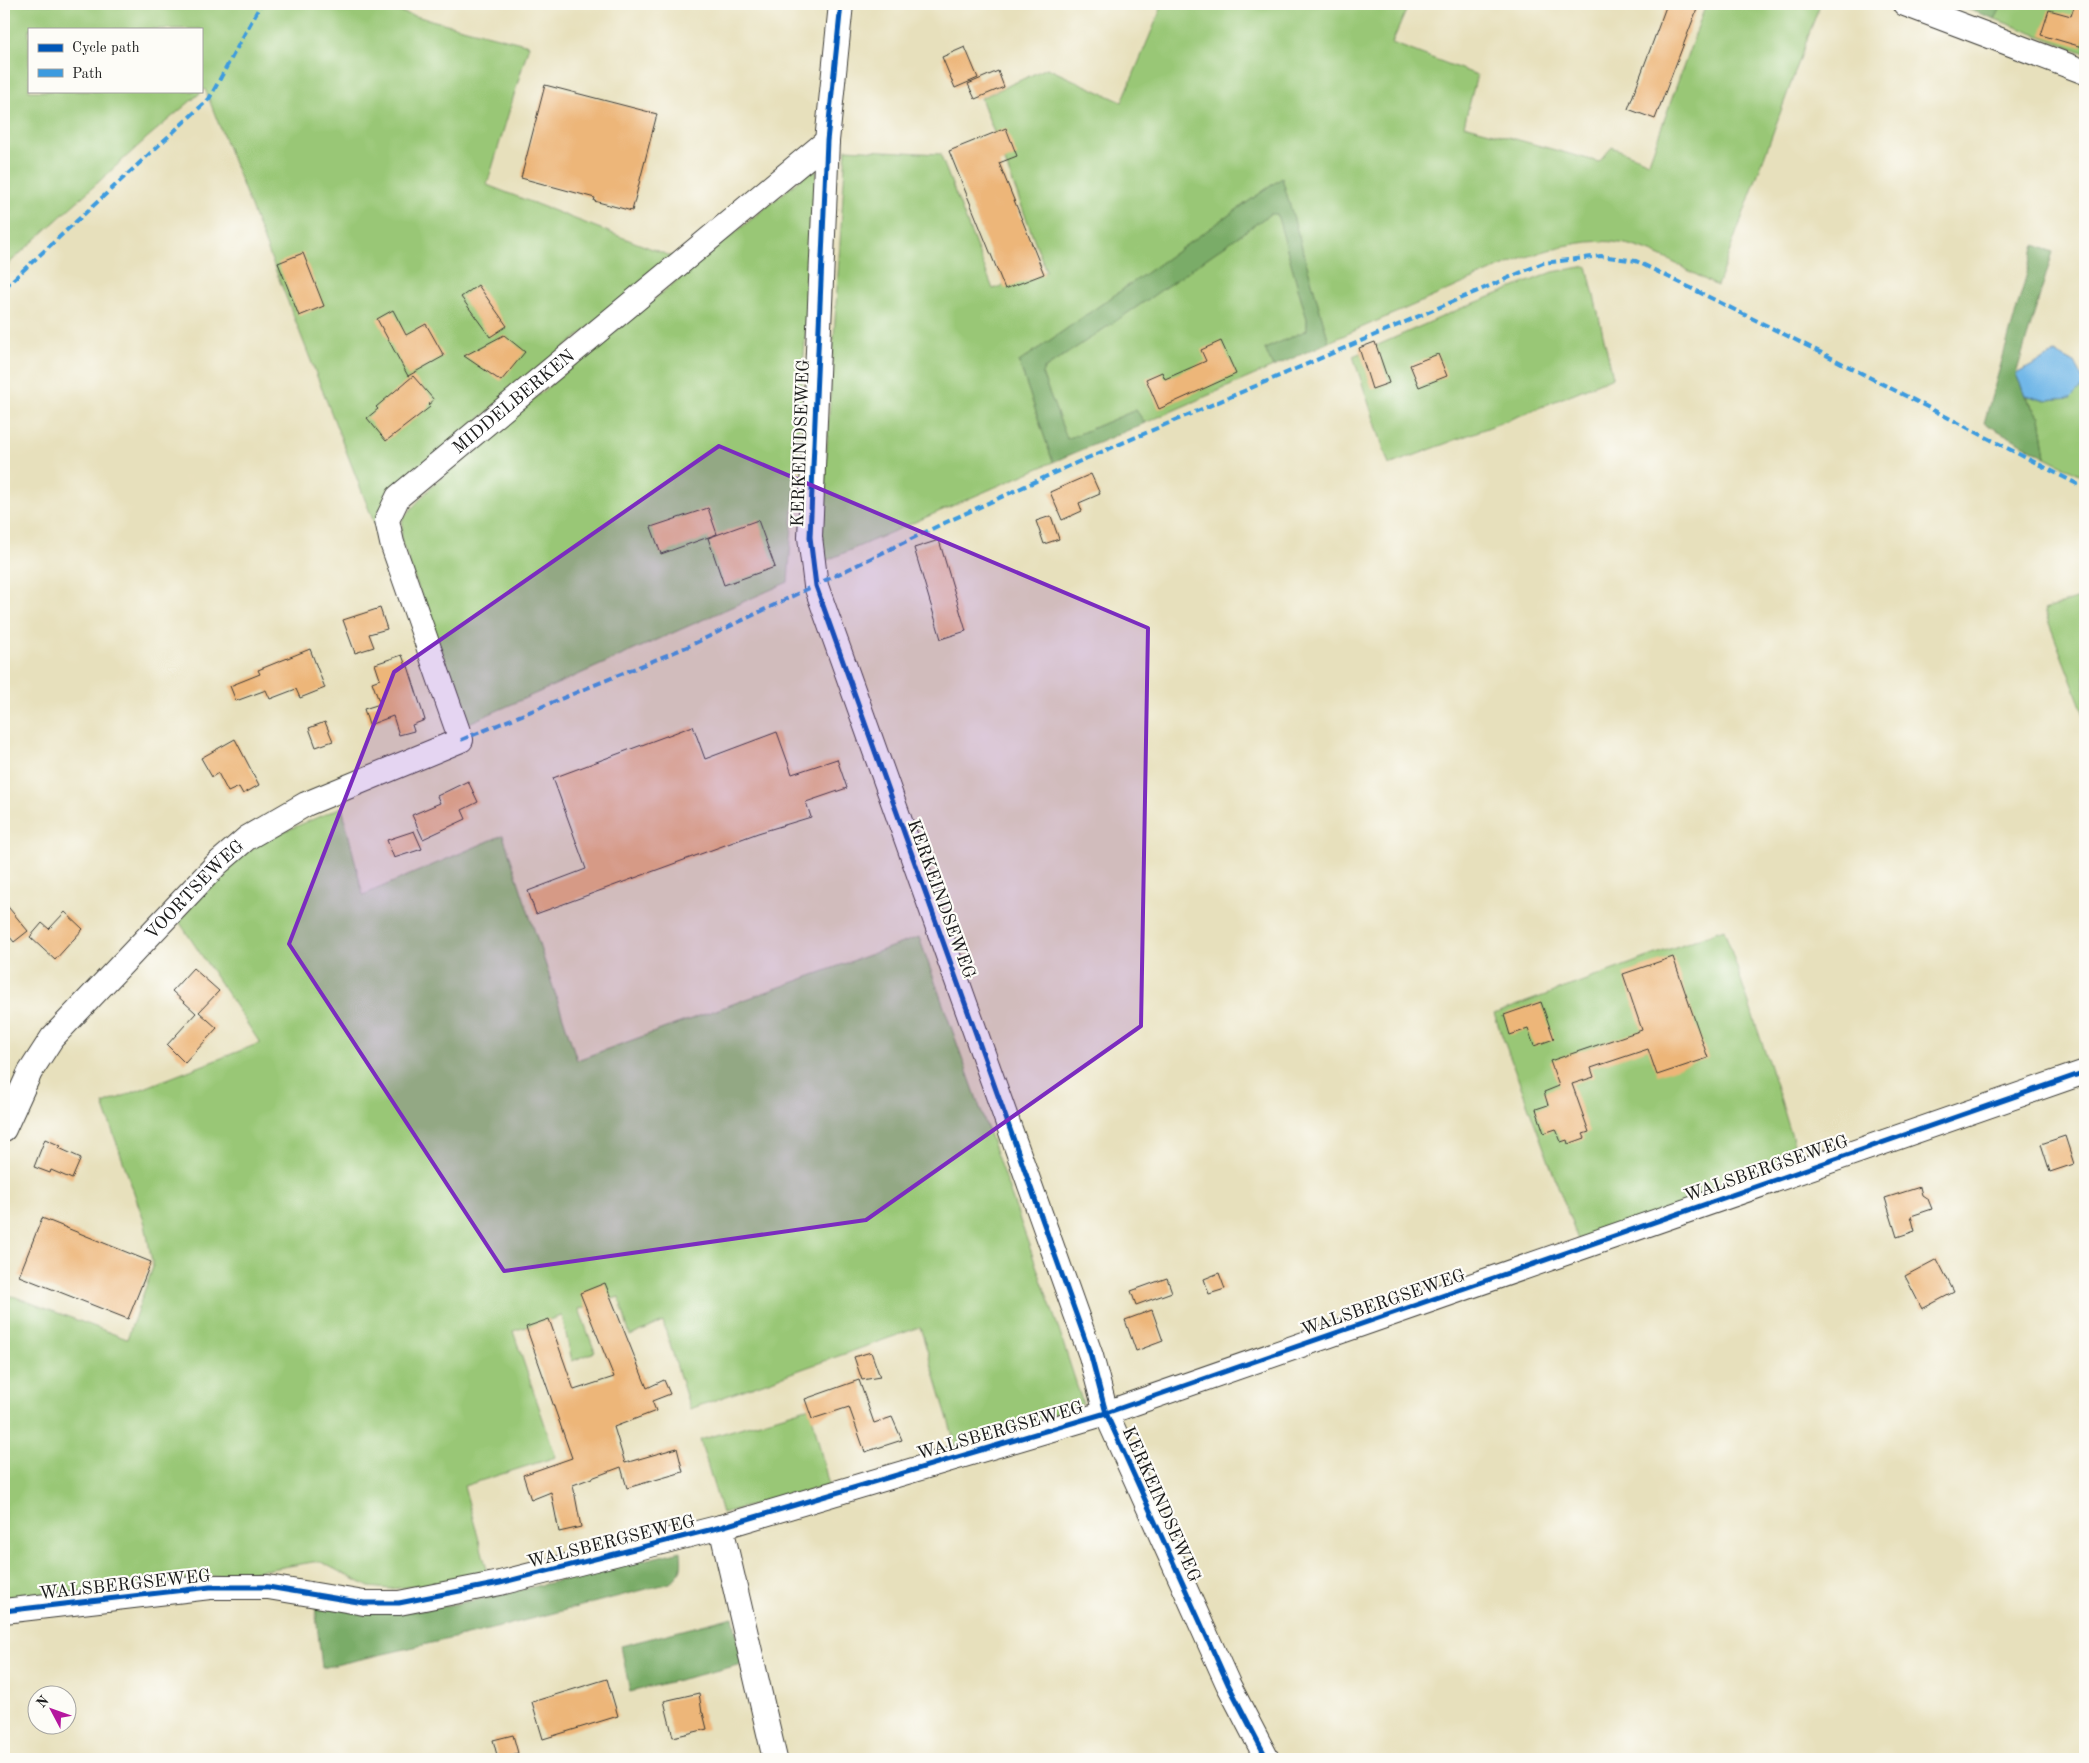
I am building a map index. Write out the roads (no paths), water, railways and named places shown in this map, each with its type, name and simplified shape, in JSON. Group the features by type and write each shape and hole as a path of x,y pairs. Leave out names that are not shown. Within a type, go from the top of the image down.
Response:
{"street":[{"name":"KERKEINDSEWEG","path":"841,4 827,141 810,537 816,586 1091,1356 1106,1414 1228,1684 1267,1759"},
{"path":"1905,4 2085,72"},
{"name":"MIDDELBERKEN","path":"461,740 392,543 387,520 398,497 827,141"},
{"name":"VOORTSEWEG","path":"4,1129 30,1072 52,1038 217,864 247,838 306,804 461,740"},
{"name":"WALSBERGSEWEG","path":"4,1611 210,1587 268,1587 364,1602 399,1603 500,1583 721,1527 1106,1414 2085,1072"},
{"path":"721,1527 775,1759"}],"water":[{"path":"2055,353 2074,363 2085,384 2071,398 2042,400 2025,395 2016,374"}]}
